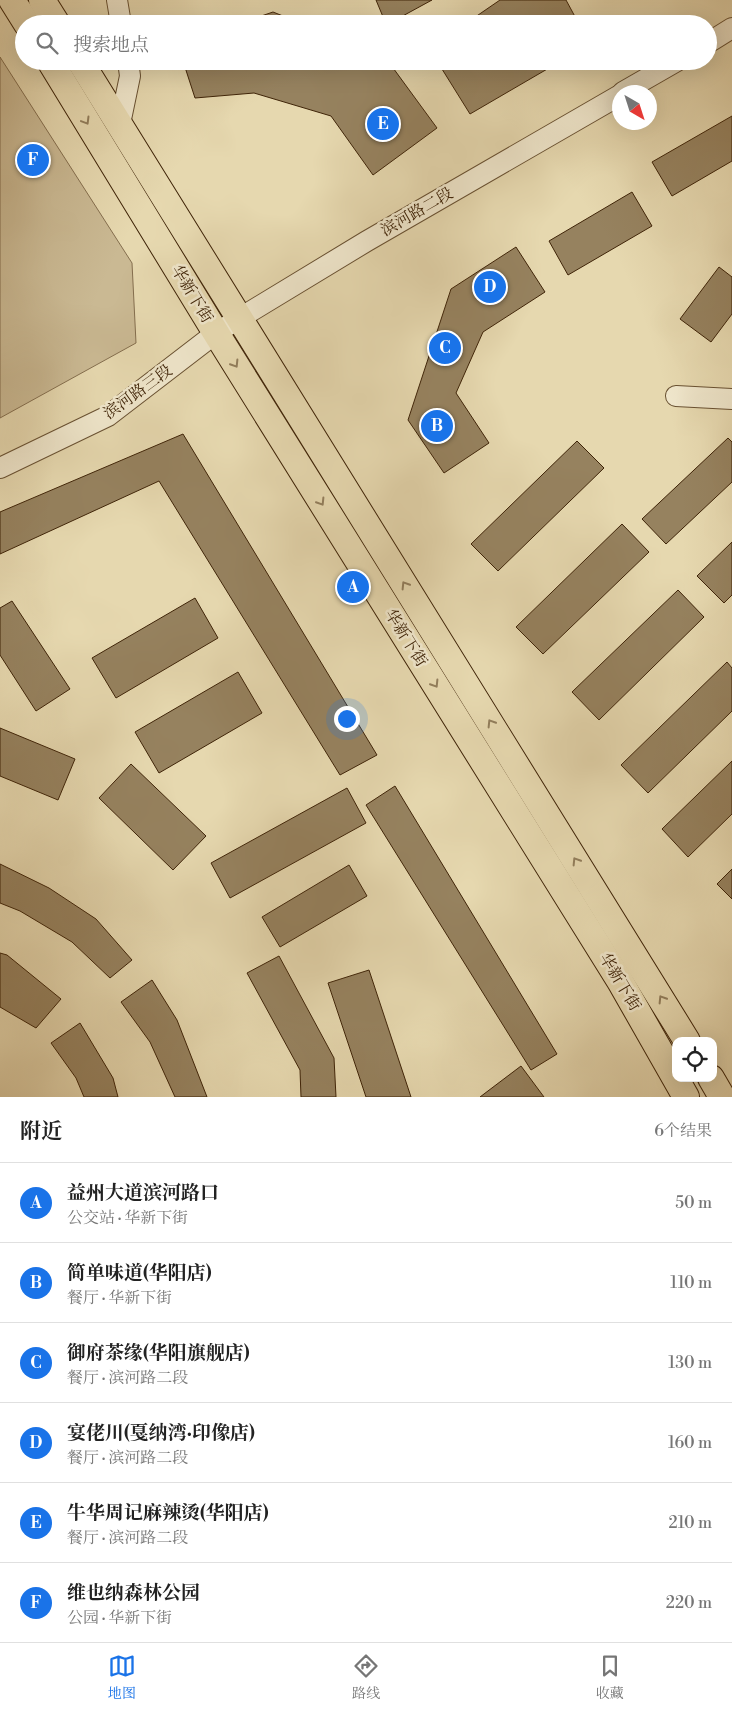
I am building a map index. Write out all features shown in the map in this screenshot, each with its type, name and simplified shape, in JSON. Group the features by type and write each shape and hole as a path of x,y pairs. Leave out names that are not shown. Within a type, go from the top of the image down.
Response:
{"main road":[{"path":"12,0 21,15"},
{"path":"42,0 51,15"},
{"name":"华新下街","path":"55,70 216,333 620,981 686,1097"},
{"path":"86,70 686,1037"},
{"path":"713,1082 722,1097"}],"street":[{"path":"117,0 120,15"},
{"path":"717,37 732,28"},
{"path":"120,124 130,76 129,70"},
{"path":"635,85 661,70"},
{"name":"滨河路二段","path":"216,333 367,241 612,100"},
{"name":"滨河路三段","path":"0,468 108,416 216,333"},
{"path":"676,396 732,399"}],"shaded area":[{"path":"0,57 132,263 136,343 0,418"}],"building":[{"path":"376,0 432,0 404,15 382,15"},
{"path":"500,0 566,0 574,15 478,15"},
{"path":"273,12 280,15 264,15"},
{"path":"186,70 395,70 437,128 373,175 331,116 254,93 195,98"},
{"path":"443,70 546,70 470,114"},
{"path":"732,116 732,161 672,196 652,162"},
{"path":"632,192 652,226 568,275 549,241"},
{"path":"516,247 545,292 483,332 456,393 489,443 444,473 408,420 451,289"},
{"path":"719,267 732,277 732,314 711,342 680,319"},
{"path":"183,434 377,755 340,775 159,481 0,554 0,512"},
{"path":"728,438 732,442 732,482 666,544 642,519"},
{"path":"577,441 604,468 498,571 471,544"},
{"path":"622,524 649,552 543,654 516,627"},
{"path":"732,542 732,595 724,603 697,576"},
{"path":"678,590 704,617 599,720 572,692"},
{"path":"195,598 218,638 116,698 92,658"},
{"path":"12,601 70,689 36,711 0,655 0,608"},
{"path":"727,662 732,668 732,711 648,793 621,765"},
{"path":"238,672 262,713 159,773 135,732"},
{"path":"0,728 75,759 58,800 0,776"},
{"path":"732,761 732,814 688,857 662,829"},
{"path":"131,764 206,836 173,870 99,798"},
{"path":"395,786 557,1054 531,1070 366,805"},
{"path":"347,788 366,823 230,898 211,863"},
{"path":"0,864 49,888 96,919 132,960 110,978 72,942 20,911 0,903"},
{"path":"349,865 367,896 280,947 262,917"},
{"path":"732,869 732,899 717,884"},
{"path":"0,953 7,955 61,999 36,1028 0,1007"},
{"path":"279,956 334,1058 336,1097 301,1097 300,1070 247,973"},
{"path":"369,970 411,1097 366,1097 328,983"},
{"path":"152,980 177,1020 207,1097 175,1097 150,1042 121,1002"},
{"path":"80,1023 113,1078 118,1097 84,1097 76,1078 51,1043"},
{"path":"521,1066 544,1097 480,1097"}],"place":[{"name":"牛华周记麻辣烫(华阳店)","path":"383,124"},
{"name":"维也纳森林公园","path":"33,160"},
{"name":"宴佬川(戛纳湾·印像店)","path":"490,287"},
{"name":"御府茶缘(华阳旗舰店)","path":"445,348"},
{"name":"简单味道(华阳店)","path":"437,426"},
{"name":"益州大道滨河路口","path":"353,587"}]}
